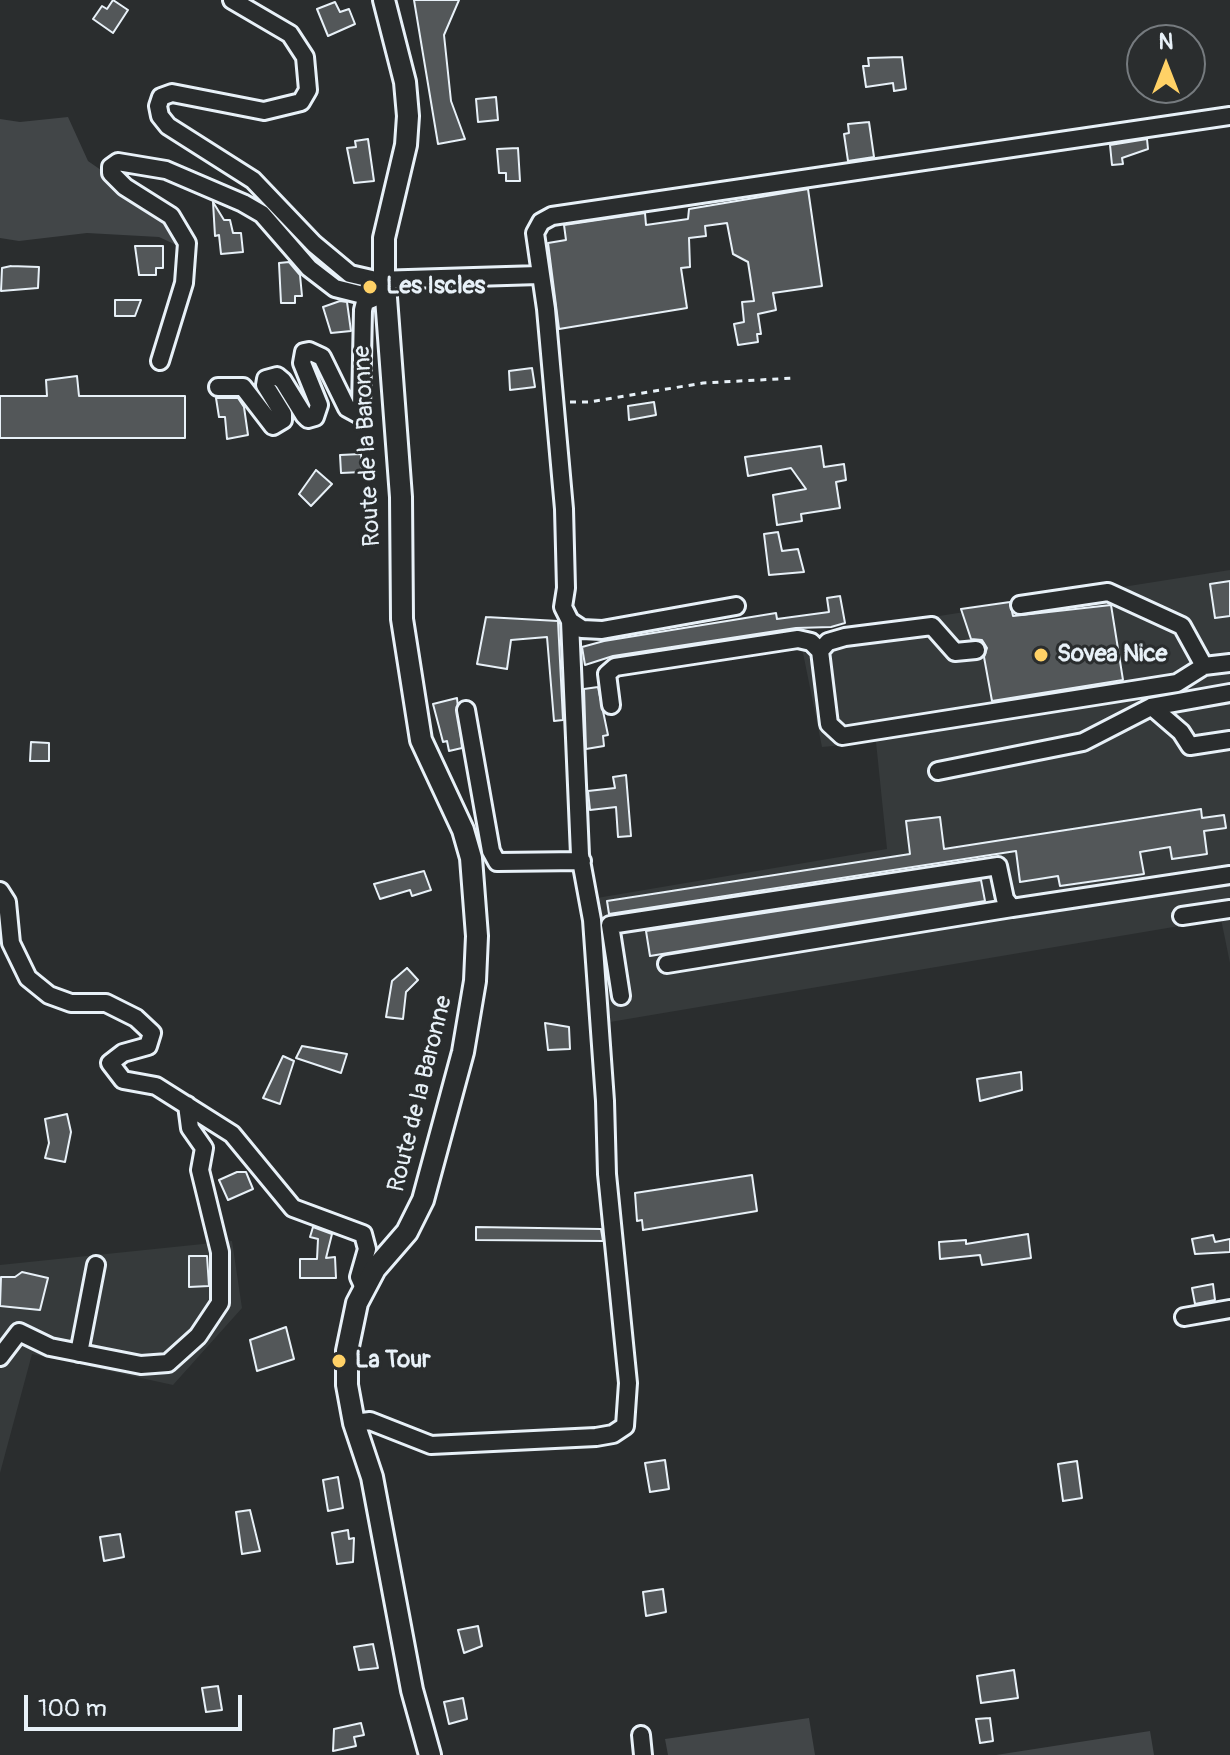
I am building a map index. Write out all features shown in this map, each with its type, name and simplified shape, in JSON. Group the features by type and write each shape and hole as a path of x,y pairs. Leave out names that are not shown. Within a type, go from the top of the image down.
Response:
{"main road":[{"name":"Route de la Baronne","path":"384,0 405,82 408,116 406,145 384,238 380,291 401,497 402,619 413,710 421,740 463,830 471,858 477,936 475,981 463,1052 423,1200 407,1232 364,1288 350,1320 347,1385 354,1423 372,1477 412,1690 430,1755"}],"street":[{"path":"232,0 290,34 305,57 308,90 301,102 264,111 172,93 161,97 160,116 168,126 253,180 314,244 350,274 380,291"},
{"path":"354,1423 370,1421 431,1445 596,1437 613,1434 625,1426 628,1383 607,1174 596,960 582,861 570,621 563,607 566,588 564,509 546,309 535,233 541,222 552,216 1230,116"},
{"path":"160,361 184,283 187,243 171,216 125,187 111,173 111,167 118,162 166,170 262,214 309,268 335,288 380,291 539,275"},
{"path":"218,387 243,387 273,426 283,420 283,414 265,385 266,379 277,376 304,415 308,419 315,417 319,405 302,363 304,352 316,352 347,408 358,414 361,408 363,310 380,291"},
{"path":"1020,605 1108,592 1182,626 1204,666"},
{"path":"570,621 582,629 602,630 736,606"},
{"path":"820,651 828,642 845,637 915,626 932,626 955,652 976,650"},
{"path":"611,705 607,674 615,667 798,639 811,642 820,651 829,724 842,736 1177,683 1204,666 1230,663"},
{"path":"938,771 1083,742 1152,707 1230,693"},
{"path":"1152,707 1181,732 1190,746 1230,740"},
{"path":"466,710 491,851 497,862 582,861"},
{"path":"621,996 610,925 998,866 1005,899 1012,908"},
{"path":"667,964 1230,875"},
{"path":"0,891 7,902 11,943 28,978 49,995 71,1003 106,1003 136,1018 152,1033 148,1046 123,1053 110,1063 123,1080 156,1086 232,1134 286,1203 363,1234 367,1249 359,1277 364,1288"},
{"path":"1182,916 1230,909"},
{"path":"0,1357 19,1332 50,1347 141,1365 168,1363 198,1336 220,1303 220,1252 200,1170 204,1148 190,1128 187,1105"},
{"path":"79,1353 96,1265"},
{"path":"1184,1317 1230,1309"},
{"path":"641,1735 643,1755"}],"path":[{"path":"554,402 589,402 703,383 795,378"}],"shaded area":[{"path":"68,117 88,161 174,221 185,249 159,237 87,233 19,241 0,238 0,119 20,122"},
{"path":"1230,570 1230,963 1221,919 604,1023 591,899 887,849 876,742 822,747 800,638"},
{"path":"232,1241 242,1308 173,1385 32,1354 0,1473 0,1265"},
{"path":"809,1718 815,1755 668,1755 665,1739"},
{"path":"1150,1731 1154,1755 996,1755"}],"building":[{"path":"113,0 128,10 113,33 93,19 102,6 107,9"},
{"path":"414,0 459,0 444,35 451,101 465,139 438,144"},
{"path":"335,2 340,12 349,9 355,24 328,36 317,9"},
{"path":"902,57 906,89 894,91 893,83 866,87 863,66 869,66 868,58"},
{"path":"496,97 498,120 478,122 476,99"},
{"path":"869,122 874,157 848,161 844,134 849,133 848,124"},
{"path":"368,139 374,181 354,183 347,148 356,147 355,141"},
{"path":"1147,139 1148,149 1122,158 1123,164 1112,165 1110,145"},
{"path":"518,148 520,181 506,181 506,173 499,173 497,149"},
{"path":"808,189 822,286 773,293 776,310 758,314 761,334 757,334 758,342 738,345 734,324 744,322 742,302 754,301 748,262 733,254 727,223 705,226 706,236 689,238 690,267 681,268 687,308 559,329 548,243 566,240 564,225 645,213 646,225 688,219 689,209"},
{"path":"213,202 224,220 230,220 233,233 241,233 243,252 221,254 219,235 215,236"},
{"path":"135,246 163,246 163,268 156,268 156,275 139,275"},
{"path":"289,262 300,275 302,296 295,296 295,303 281,303 279,263"},
{"path":"39,267 38,288 1,291 2,268"},
{"path":"115,300 141,300 135,316 115,316"},
{"path":"340,301 347,302 351,331 331,333 323,307"},
{"path":"532,368 535,387 510,390 509,371"},
{"path":"77,376 79,396 185,396 185,438 0,438 0,396 47,396 46,380"},
{"path":"216,398 238,398 244,407 248,435 227,439 225,417 219,417"},
{"path":"654,402 656,415 629,420 628,406"},
{"path":"821,446 824,467 844,464 846,480 836,482 840,508 801,514 802,521 777,525 773,495 806,489 791,468 748,476 745,457"},
{"path":"361,454 362,472 341,473 340,455"},
{"path":"316,470 332,484 311,506 299,494"},
{"path":"778,532 782,551 798,549 804,572 769,575 764,534"},
{"path":"1230,581 1230,616 1215,618 1210,584"},
{"path":"840,596 845,623 831,627 796,628 613,656 585,665 582,647 604,641 776,613 777,619 829,612 827,598"},
{"path":"1010,602 1013,616 1111,605 1123,680 992,701 984,657 987,648 982,640 971,639 961,609"},
{"path":"486,617 558,621 563,720 554,721 547,637 511,640 507,669 477,664"},
{"path":"598,687 608,735 603,736 604,746 586,749 584,689"},
{"path":"457,698 462,748 449,751 447,741 443,742 433,704"},
{"path":"31,742 49,743 49,761 30,761"},
{"path":"626,775 631,836 618,837 616,807 590,810 588,791 615,788 613,777"},
{"path":"1201,809 1202,818 1224,815 1226,828 1204,831 1207,854 1172,859 1170,847 1140,852 1144,874 1060,886 1058,876 1020,882 1016,851 609,914 607,901 910,854 906,821 940,817 944,849"},
{"path":"424,871 431,890 412,896 410,890 380,899 374,884"},
{"path":"981,880 985,901 650,956 646,931"},
{"path":"407,968 418,980 406,992 403,1019 386,1017 392,981"},
{"path":"545,1023 569,1027 570,1049 548,1050"},
{"path":"302,1046 347,1054 341,1073 296,1058"},
{"path":"283,1056 294,1061 280,1104 263,1098"},
{"path":"1021,1072 1022,1090 980,1101 977,1079"},
{"path":"67,1114 71,1132 65,1162 45,1158 49,1143 45,1119"},
{"path":"237,1172 246,1172 253,1189 228,1200 219,1180"},
{"path":"752,1175 757,1211 643,1230 642,1220 637,1221 635,1193"},
{"path":"313,1227 332,1234 326,1258 335,1257 336,1278 300,1278 300,1259 317,1259 318,1239 310,1237"},
{"path":"476,1227 601,1229 603,1241 476,1240"},
{"path":"1028,1234 1031,1258 982,1265 980,1255 940,1259 939,1242 966,1240 966,1244"},
{"path":"1213,1235 1215,1242 1230,1239 1230,1252 1195,1254 1192,1239"},
{"path":"189,1256 207,1256 209,1286 189,1287"},
{"path":"22,1272 48,1278 40,1310 0,1306 1,1277 15,1277"},
{"path":"1213,1284 1215,1300 1195,1304 1192,1288"},
{"path":"286,1327 294,1359 257,1371 250,1340"},
{"path":"665,1460 669,1489 650,1492 645,1463"},
{"path":"1077,1461 1082,1498 1063,1501 1058,1464"},
{"path":"338,1477 343,1508 328,1511 323,1480"},
{"path":"250,1510 260,1551 242,1554 236,1512"},
{"path":"348,1530 349,1539 354,1538 353,1562 337,1564 332,1533"},
{"path":"120,1534 124,1557 104,1561 100,1537"},
{"path":"663,1589 666,1612 646,1616 643,1592"},
{"path":"478,1626 482,1646 464,1653 458,1630"},
{"path":"373,1644 378,1668 359,1670 354,1647"},
{"path":"1014,1670 1018,1698 981,1703 977,1676"},
{"path":"218,1686 222,1710 206,1712 202,1688"},
{"path":"463,1698 467,1719 449,1724 444,1702"},
{"path":"990,1718 993,1741 980,1743 976,1719"},
{"path":"361,1723 364,1735 354,1737 356,1746 333,1751 334,1729"}],"place":[{"name":"Les Iscles","path":"370,287"},
{"name":"Sovea Nice","path":"1041,655"},
{"name":"La Tour","path":"339,1361"}]}
